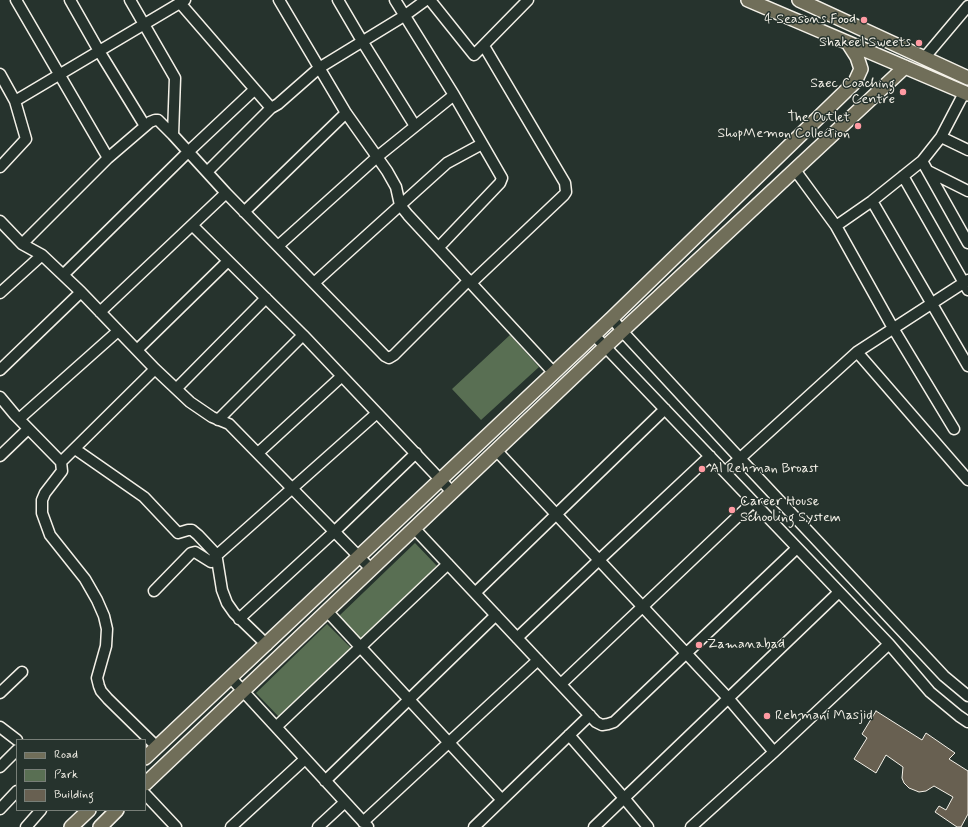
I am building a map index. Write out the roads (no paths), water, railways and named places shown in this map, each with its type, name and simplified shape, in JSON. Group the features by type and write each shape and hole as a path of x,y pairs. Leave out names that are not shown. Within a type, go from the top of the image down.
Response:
{"main road":[{"path":"748,0 966,94"},
{"path":"799,0 968,78"},
{"path":"146,757 612,318 855,82 861,69 857,57 848,43"},
{"path":"146,783 605,347 905,67"},
{"path":"71,827 88,811"},
{"path":"100,827 117,811"}],"street":[{"path":"16,0 108,158"},
{"path":"70,0 98,51 145,126"},
{"path":"130,0 175,78 173,136"},
{"path":"279,0 346,113 396,187 400,205 554,373"},
{"path":"338,0 416,126"},
{"path":"395,0 454,95 502,180 439,247"},
{"path":"207,172 271,108 278,104 319,68 404,16 426,0"},
{"path":"430,0 474,56 528,0"},
{"path":"15,101 183,2 254,90 271,108"},
{"path":"925,57 968,6"},
{"path":"22,244 108,158 150,122 158,120 244,212 385,356 389,358 394,355 566,192 565,183 484,46"},
{"path":"0,74 15,101 26,139 0,167"},
{"path":"63,275 188,152 254,90"},
{"path":"836,226 872,201 922,161 941,137 966,94"},
{"path":"278,246 377,157 454,95"},
{"path":"244,212 346,113"},
{"path":"941,137 968,150"},
{"path":"314,283 447,163 482,144"},
{"path":"922,161 968,243"},
{"path":"795,170 836,226 893,328 954,430"},
{"path":"928,171 968,190"},
{"path":"725,472 857,352 893,328 966,284 903,176"},
{"path":"100,312 226,193"},
{"path":"872,201 968,366"},
{"path":"0,223 22,244 42,255 81,292 176,390 190,402 212,417 230,424 371,569"},
{"path":"192,225 303,335 452,492"},
{"path":"0,293 42,255"},
{"path":"137,350 228,261"},
{"path":"0,370 81,292"},
{"path":"176,390 266,298"},
{"path":"612,318 622,331 944,676 968,696"},
{"path":"19,419 118,330"},
{"path":"218,420 303,335"},
{"path":"594,335 889,644 930,692 959,716 968,720"},
{"path":"857,352 968,480"},
{"path":"155,369 62,462 62,471 45,493 42,500 42,513 50,535 85,579 98,600 104,616 107,629 106,646 97,678 99,686 105,695 157,747"},
{"path":"258,453 342,376"},
{"path":"0,397 28,429 62,462"},
{"path":"475,594 665,409"},
{"path":"154,591 191,553 195,552 211,562 377,413"},
{"path":"0,456 28,429"},
{"path":"75,448 144,497 178,533 192,530 214,552 217,557 222,590 227,603 239,619 266,645"},
{"path":"496,450 728,698 774,752"},
{"path":"239,619 335,531 416,453"},
{"path":"517,638 710,456"},
{"path":"561,684 753,502"},
{"path":"414,528 596,722 602,725 614,722 797,548"},
{"path":"276,727 448,564"},
{"path":"594,827 838,592"},
{"path":"327,611 502,800"},
{"path":"325,781 496,615"},
{"path":"691,827 705,816 889,644"},
{"path":"231,678 366,824 449,743 538,660"},
{"path":"0,693 22,672"},
{"path":"474,827 590,715"},
{"path":"1,729 16,739"},
{"path":"569,735 648,827"},
{"path":"0,767 16,751"},
{"path":"231,827 305,759"},
{"path":"0,809 16,791"},
{"path":"146,795 176,827"},
{"path":"318,827 345,802"},
{"path":"26,827 40,811"}],"place":[{"name":"4 Seasons Food","path":"864,20"},
{"name":"Shakeel Sweets","path":"919,43"},
{"name":"Saec Coaching Centre","path":"903,92"},
{"name":"The Outlet ShopMemon Collection","path":"858,126"},
{"name":"Al Rehman Broast","path":"702,469"},
{"name":"Career House Schooling System","path":"732,510"},
{"name":"Zamanabad","path":"699,645"},
{"name":"Rehmani Masjid","path":"767,716"}]}
